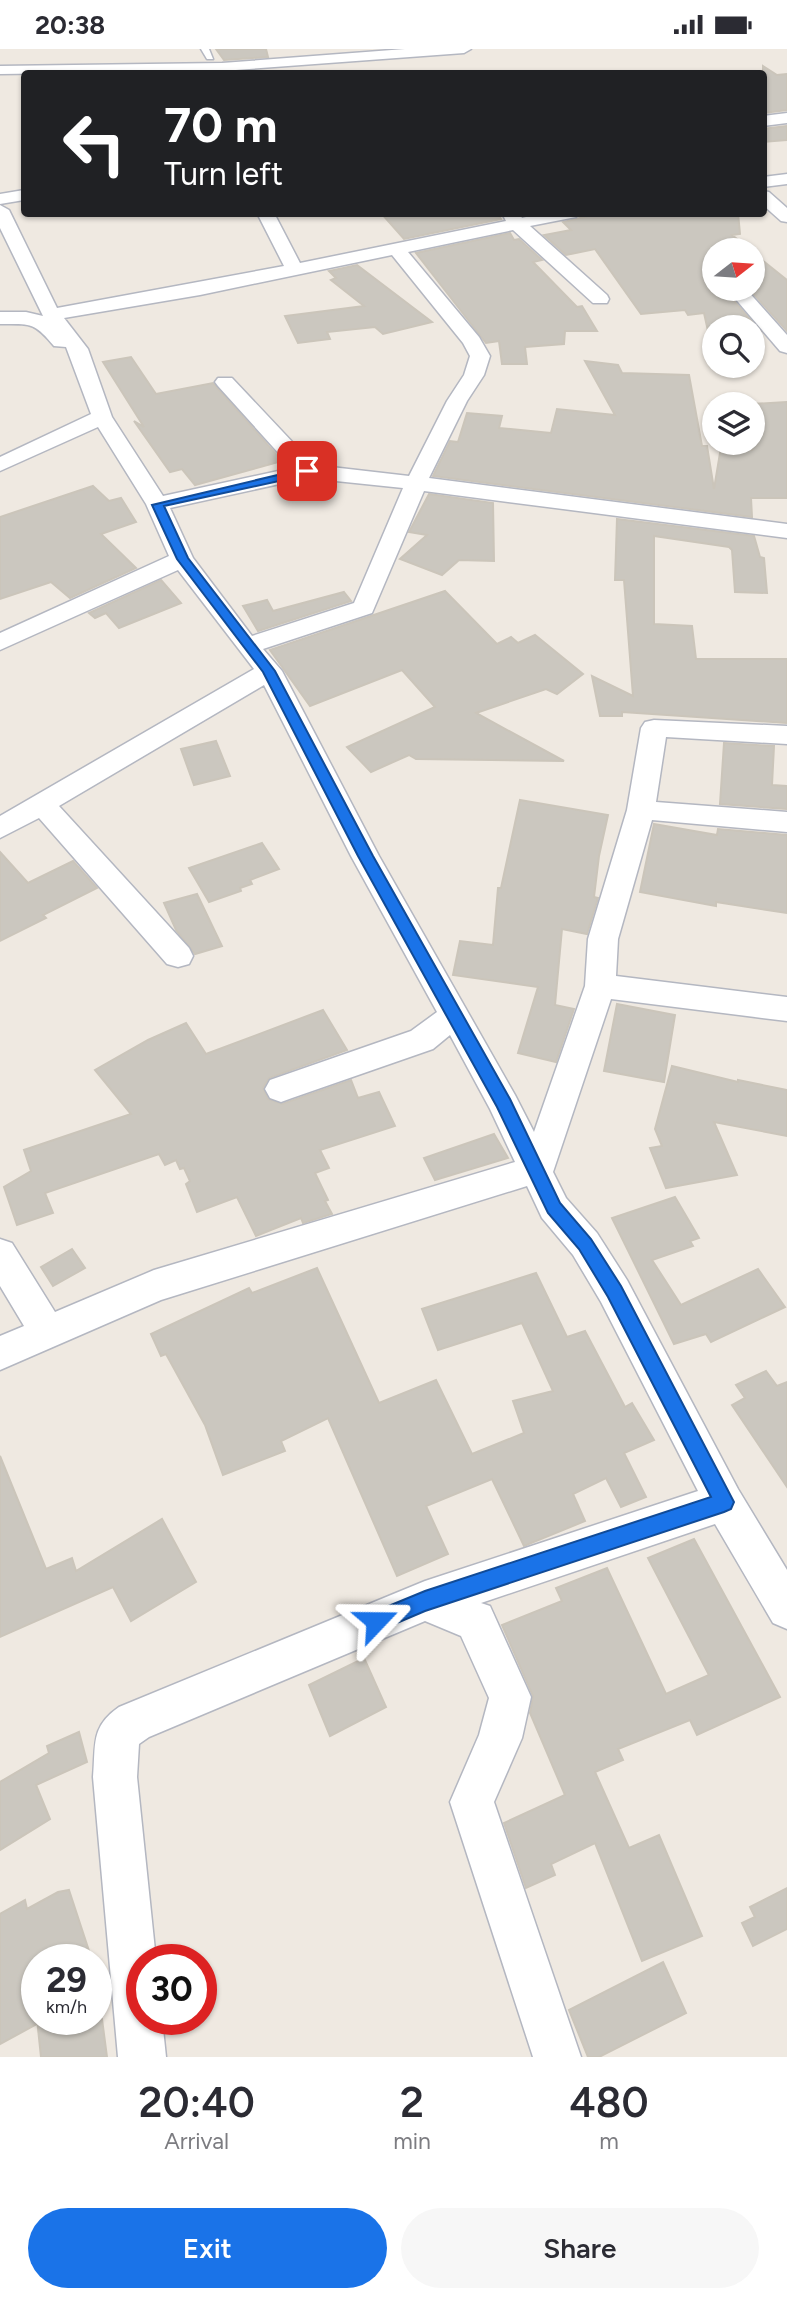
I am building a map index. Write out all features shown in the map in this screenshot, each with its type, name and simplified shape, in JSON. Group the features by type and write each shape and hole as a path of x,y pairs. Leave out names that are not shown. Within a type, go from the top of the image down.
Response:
{"street":[{"path":"0,70 222,67 421,58 464,49"},
{"path":"767,120 787,118"},
{"path":"767,182 787,179"},
{"path":"0,199 21,196"},
{"path":"767,200 787,217"},
{"path":"0,210 19,296 51,315 78,349 102,417 157,505 183,559 247,646 269,671 365,856 538,1169 554,1208 585,1244 614,1291 724,1502 787,1609"},
{"path":"267,217 294,269"},
{"path":"51,315 294,269 513,218 600,299"},
{"path":"247,646 364,608 416,483 457,401 474,375 480,356 472,341 395,247"},
{"path":"747,301 787,347"},
{"path":"0,318 26,318 45,324 66,347 78,349"},
{"path":"225,382 307,471"},
{"path":"0,465 102,417"},
{"path":"157,505 307,471 787,531"},
{"path":"0,642 183,559"},
{"path":"0,828 269,671"},
{"path":"538,1169 600,986 603,939 641,810 653,728 787,736"},
{"path":"42,804 178,956"},
{"path":"641,810 787,822"},
{"path":"600,986 787,1009"},
{"path":"281,1089 422,1039 454,1014"},
{"path":"0,1353 154,1286 538,1169"},
{"path":"0,1254 47,1332"},
{"path":"142,2057 115,1777 118,1733 134,1723 425,1601 724,1502"},
{"path":"425,1601 475,1621 510,1697 500,1738 472,1802 557,2057"}],"building":[{"path":"216,49 266,49 268,57 224,60"},
{"path":"763,66 777,75 787,74 787,110 767,112 767,70 763,70"},
{"path":"787,126 787,140 767,142 767,128"},
{"path":"385,217 501,219 404,239"},
{"path":"584,217 738,217 740,234 732,235 736,238 702,238 702,301 734,301 746,315 688,315 685,310 641,314 595,249 566,255 544,235 571,230 563,222"},
{"path":"510,233 514,240 519,239 542,260 533,262 577,307 582,306 597,331 565,331 564,344 525,347 527,364 502,364 499,341 486,343 416,253"},
{"path":"765,262 787,280 787,331 760,301 765,301"},
{"path":"357,265 432,322 383,334 375,327 327,332 330,339 298,343 285,316 364,306 331,280 336,278 329,271"},
{"path":"131,357 156,394 213,383 282,461 195,485 182,469 170,472 134,421 144,427 103,362"},
{"path":"585,361 618,365 622,373 689,375 702,455 708,455 714,489 720,455 765,455 765,403 787,402 787,498 751,498 752,517 433,476 450,441 458,442 467,413 502,416 499,428 551,433 557,409 615,415"},
{"path":"93,486 109,501 121,498 136,522 101,534 136,568 70,598 51,582 0,599 0,517"},
{"path":"429,494 493,503 494,561 459,560 442,575 400,559 427,535 409,532"},
{"path":"617,519 754,536 760,557 764,558 767,593 735,592 732,550 729,547 654,536 654,624 692,626 696,659 787,659 787,723 622,712 622,716 600,716 592,676 633,696 624,580 615,580"},
{"path":"161,580 181,603 119,628 106,613 95,618 89,613"},
{"path":"445,591 497,644 511,637 518,643 535,635 583,674 557,694 546,689 476,713 564,761 416,759 409,755 371,772 347,747 435,707 402,670 310,706 270,650"},
{"path":"344,592 351,601 258,631 243,606 267,600 273,611"},
{"path":"216,741 230,776 194,785 181,749"},
{"path":"724,743 774,746 772,785 787,786 787,809 720,804"},
{"path":"520,800 608,815 594,897 598,898 587,934 562,929 555,1005 574,1009 556,1062 518,1053 538,987 453,975 460,941 493,945 498,888 501,888"},
{"path":"654,824 717,835 718,829 787,835 787,913 716,902 716,906 640,892"},
{"path":"262,843 279,869 250,880 252,884 240,888 241,891 209,902 189,868"},
{"path":"0,852 28,883 73,861 97,888 43,915 46,918 0,941"},
{"path":"197,894 222,946 195,954 176,930 164,903"},
{"path":"617,1004 675,1015 664,1082 604,1071"},
{"path":"323,1010 347,1050 269,1078 263,1088 268,1099 282,1104 351,1080 358,1098 379,1092 395,1126 320,1150 329,1168 315,1173 332,1214 303,1223 301,1218 256,1236 237,1197 197,1212 186,1184 190,1181 184,1168 180,1169 176,1160 165,1165 159,1154 45,1193 53,1213 17,1225 4,1187 31,1171 24,1150 131,1114 95,1070 148,1040 186,1023 206,1054"},
{"path":"672,1066 738,1082 787,1090 787,1136 714,1122 737,1175 666,1188 650,1148 662,1146 655,1129"},
{"path":"494,1134 508,1158 435,1180 424,1158"},
{"path":"675,1197 699,1238 690,1241 693,1246 652,1260 681,1305 758,1269 785,1307 711,1342 706,1334 674,1344 612,1218"},
{"path":"72,1249 85,1268 53,1286 41,1267"},
{"path":"317,1268 379,1403 436,1380 472,1454 524,1433 513,1401 553,1391 522,1323 438,1350 422,1309 536,1273 567,1337 585,1331 625,1407 632,1403 654,1440 624,1453 646,1497 621,1507 606,1478 573,1494 585,1521 524,1546 492,1479 426,1506 448,1554 397,1576 328,1418 281,1441 285,1451 223,1475 205,1425 166,1354 161,1356 151,1334 249,1288 252,1293"},
{"path":"766,1371 777,1386 787,1382 787,1487 732,1405 745,1398 736,1385"},
{"path":"0,1456 46,1569 72,1558 76,1571 162,1519 196,1582 131,1621 113,1587 0,1637"},
{"path":"694,1539 780,1697 697,1735 690,1720 618,1749 623,1760 595,1772 629,1848 659,1835 702,1936 642,1961 595,1843 551,1864 555,1875 526,1888 504,1823 565,1795 530,1713 533,1696 502,1625 562,1601 556,1588 607,1568 666,1694 709,1675 648,1558"},
{"path":"364,1658 386,1707 330,1736 309,1685"},
{"path":"79,1732 87,1762 36,1785 50,1819 0,1850 0,1782 49,1753 47,1746"},
{"path":"787,1888 787,1929 753,1946 742,1923 755,1917 750,1907"},
{"path":"69,1890 87,1944 21,1944 21,2033 0,2044 0,1914 25,1900 27,1909 58,1892"},
{"path":"663,1962 686,2013 599,2057 588,2057 569,2010"},
{"path":"39,2035 104,2035 107,2057 41,2057"}],"route":[{"path":"307,471 157,505 183,559 247,646 269,671 365,856 504,1104 538,1169 554,1208 585,1244 614,1291 724,1502 425,1601 376,1621"}]}
